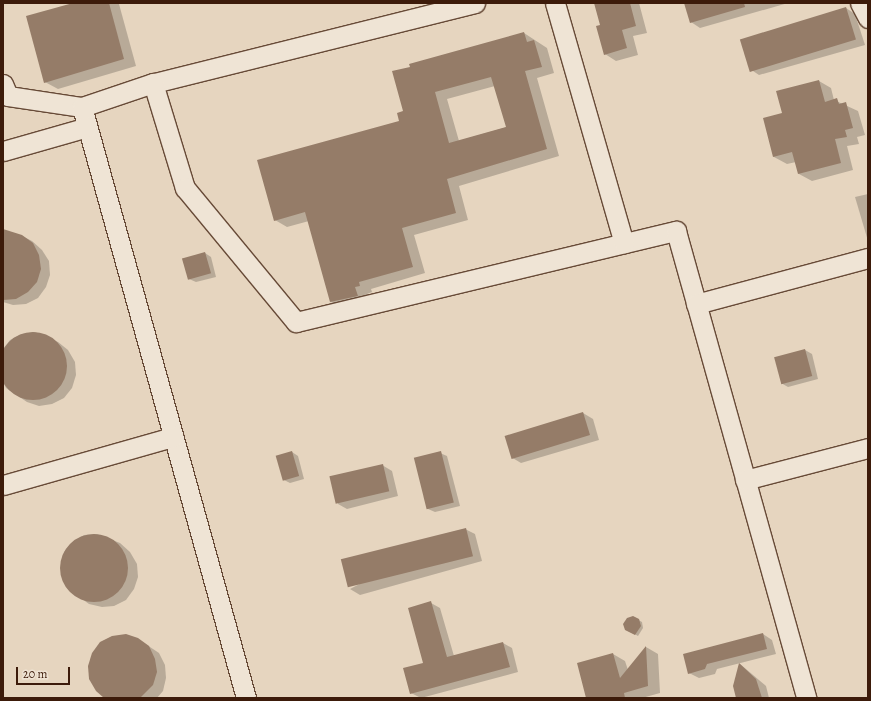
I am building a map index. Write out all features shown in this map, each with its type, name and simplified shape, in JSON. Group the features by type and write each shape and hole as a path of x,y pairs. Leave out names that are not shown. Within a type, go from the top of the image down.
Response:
{"lane":[{"path":"3,84 8,96 82,107 153,83 432,8 475,3"},
{"path":"555,3 624,244"},
{"path":"860,3 868,18"},
{"path":"153,83 185,188 296,322 676,231 806,698"},
{"path":"82,107 246,698"},
{"path":"3,151 87,127"},
{"path":"696,304 868,258"},
{"path":"3,485 173,437"},
{"path":"745,480 868,448"}],"building":[{"path":"73,3 109,3 124,59 44,83 26,16"},
{"path":"594,3 630,3 636,26 622,30 627,48 604,55 596,26 600,25"},
{"path":"684,3 744,3 745,7 690,23"},
{"path":"846,7 856,40 750,72 740,39"},
{"path":"524,32 527,42 534,40 542,67 525,71 547,149 447,179 456,213 402,228 413,267 359,282 360,286 355,287 358,296 330,302 305,212 274,221 257,160 399,121 397,113 403,111 392,71 410,67 409,64","holes":["491,77 506,127 449,143 435,92"]},
{"path":"819,80 825,102 837,98 839,104 846,102 853,128 845,130 847,137 835,139 841,163 798,174 792,152 773,157 763,118 782,113 776,91"},
{"path":"3,229 22,235 33,243 39,255 41,269 37,282 28,292 16,299 3,300"},
{"path":"205,252 211,273 188,280 182,259"},
{"path":"33,332 46,335 57,342 64,353 67,366 64,379 57,390 46,397 33,400 20,397 9,390 2,379 -1,366 2,353 9,342 20,335"},
{"path":"805,349 812,376 781,384 774,357"},
{"path":"583,412 590,435 512,459 505,436"},
{"path":"292,451 299,476 283,481 276,456"},
{"path":"441,451 454,502 427,509 414,458"},
{"path":"383,464 389,491 336,504 329,476"},
{"path":"466,528 473,556 348,587 341,559"},
{"path":"87,534 101,534 113,539 123,549 128,561 128,575 123,587 113,597 101,602 87,602 75,597 65,587 60,575 60,561 65,549 75,539"},
{"path":"431,601 447,657 503,642 510,667 410,694 403,668 423,663 408,608"},
{"path":"633,616 639,619 641,626 635,635 625,630 623,624 627,618"},
{"path":"763,633 767,649 707,664 705,669 688,674 683,654"},
{"path":"126,634 138,638 149,646 155,659 157,672 153,685 140,698 104,698 96,691 89,679 88,666 92,653 100,642 112,636"},
{"path":"646,646 648,686 624,693 625,698 586,698 577,663 613,653 620,678"},
{"path":"739,663 756,679 762,698 736,698 733,686"}]}
